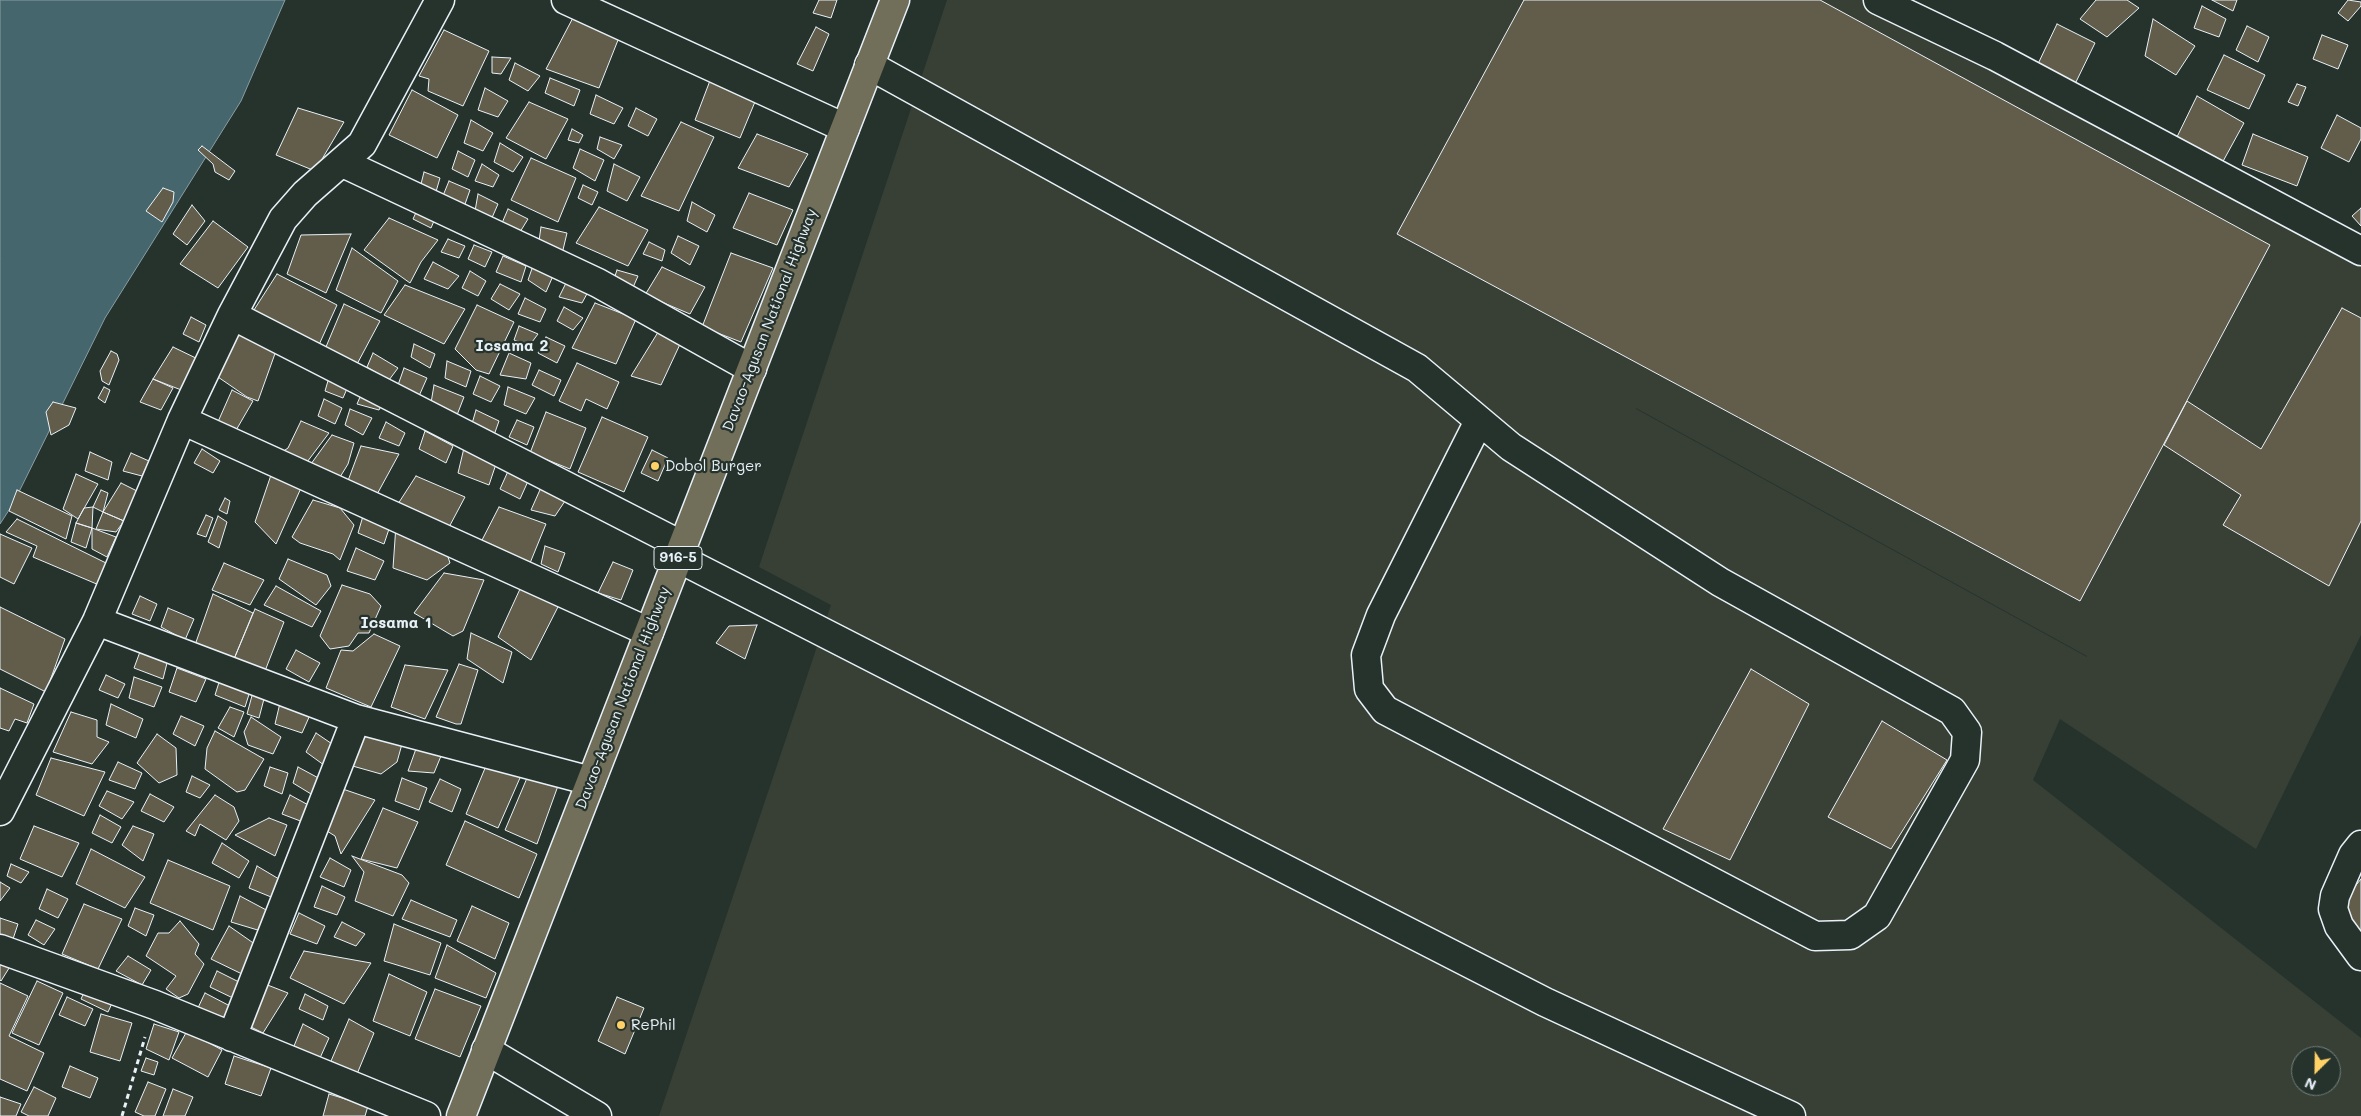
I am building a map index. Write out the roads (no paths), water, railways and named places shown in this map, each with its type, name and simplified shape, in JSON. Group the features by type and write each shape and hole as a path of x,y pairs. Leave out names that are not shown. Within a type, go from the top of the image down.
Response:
{"main road":[{"name":"Davao-Agusan National Highway","path":"461,1116 895,0"}],"street":[{"path":"0,811 97,621 182,420 232,315 284,220 305,194 343,163 362,144 380,116 440,0"},
{"path":"566,0 845,128"},
{"path":"1878,0 1995,56 2361,251"},
{"path":"870,66 1418,368 1511,447 1720,582 1952,712 1967,732 1965,760 1877,916 1850,935 1815,936 1385,710 1369,689 1366,654 1381,615 1479,421"},
{"path":"343,163 598,283 752,369"},
{"path":"232,315 680,552 1545,1002 1791,1116"},
{"path":"182,420 649,632"},
{"path":"97,621 356,719 591,781"},
{"path":"232,1037 356,719"},
{"path":"2361,845 2353,855 2335,896 2333,909 2339,926 2361,956"},
{"path":"0,949 155,1005 426,1116"},
{"path":"486,1050 597,1116"}],"water":[{"path":"0,0 285,0 241,101 105,318 13,504 0,524"}],"place":[{"name":"Dobol Burger","path":"655,466"},
{"name":"RePhil","path":"621,1025"}],"district":[{"name":"Icsama 2","path":"512,346"},
{"name":"Icsama 1","path":"396,623"}]}
